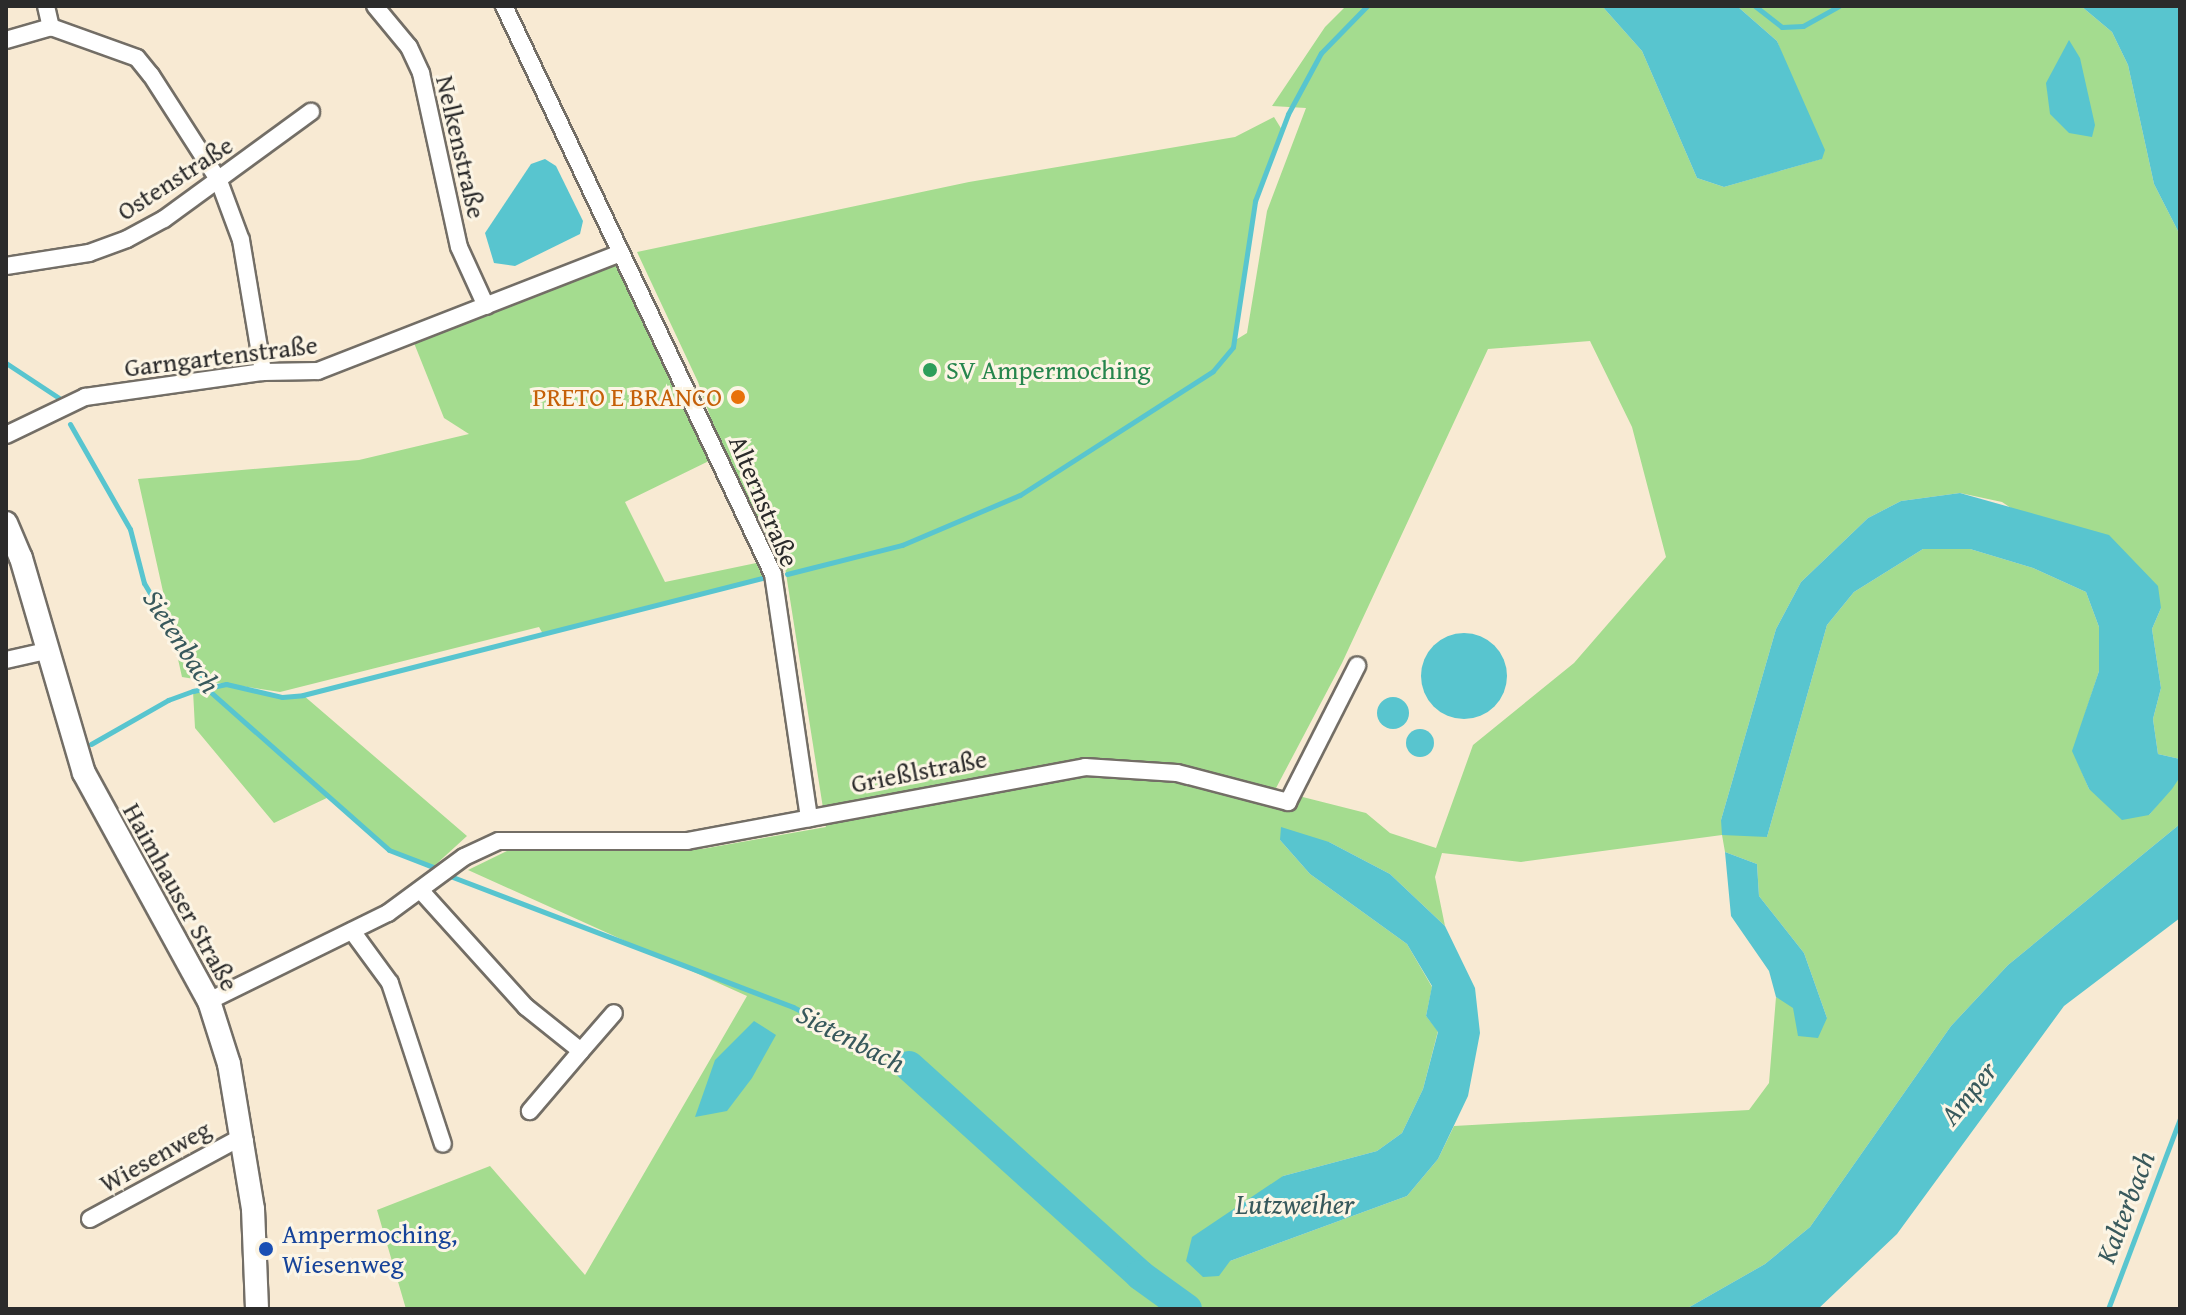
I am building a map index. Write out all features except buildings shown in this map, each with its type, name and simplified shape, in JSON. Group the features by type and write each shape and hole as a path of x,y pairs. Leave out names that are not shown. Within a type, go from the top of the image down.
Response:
{"main road":[{"name":"Haimhauser Straße","path":"6,523 21,558 84,773 209,1001 245,1141 257,1309"}],"street":[{"path":"46,6 51,27"},
{"name":"Nelkenstraße","path":"375,6 409,47 421,73 459,247 486,306"},
{"name":"Alternstraße","path":"504,6 773,574 809,818"},
{"path":"6,40 51,27 137,58 219,181 241,240 263,372"},
{"name":"Ostenstraße","path":"6,266 89,253 127,239 219,181 311,112"},
{"name":"Garngartenstraße","path":"6,435 85,397 263,372 318,371 621,253"},
{"path":"6,660 46,651"},
{"name":"Grießlstraße","path":"209,1001 352,931 422,892 464,857 499,841 687,841 1023,776 1109,766 1177,773 1288,802 1357,666"},
{"path":"422,892 526,1007 581,1051"},
{"path":"352,931 390,983 443,1144"},
{"path":"530,1111 614,1013"},
{"name":"Wiesenweg","path":"90,1219 236,1140 245,1141"}],"green space":[{"path":"1346,6 1602,6 1642,51 1697,178 1724,187 1821,159 1777,41 1737,6 2081,6 2112,32 2128,65 2154,184 2180,235 2180,759 2158,754 2153,719 2161,688 2152,629 2161,608 2002,502 1960,493 1901,501 1868,518 1801,582 1776,629 1721,820 1767,837 1827,625 1854,592 1923,549 1970,549 2033,568 2086,592 2099,627 2099,671 2073,751 2089,789 2149,815 2180,777 2180,824 2008,965 1951,1026 1810,1227 1765,1264 1686,1309 406,1309 377,1210 490,1166 585,1275 747,996 468,870 511,849 702,849 826,827 784,561 777,562 717,436 698,382 637,252 969,182 1235,137 1274,117 1282,130 1255,201 1234,341 1247,333 1267,211 1306,108 1272,106 1325,27","holes":["1590,341 1632,427 1666,557 1574,663 1473,745 1436,848 1390,833 1366,813 1275,790 1342,663 1488,349","1722,835 1725,852 1757,864 1759,896 1804,953 1827,1018 1776,997 1769,1083 1749,1110 1454,1126 1438,1159 1407,1196 1230,1261 1283,1176 1377,1151 1402,1133 1423,1089 1438,1031 1426,1016 1432,987 1407,944 1310,874 1280,840 1329,842 1390,874 1445,926 1435,877 1442,853 1521,862"]},
{"path":"615,261 713,459 625,502 665,582 761,562 763,578 543,634 539,627 280,692 234,685 282,697 303,695 467,836 433,867 392,851 331,796 274,823 195,728 193,691 225,684 182,677 138,479 359,460 469,434 444,418 414,343 521,294"}],"water":[{"path":"1602,6 1737,6 1777,41 1825,150 1822,159 1724,187 1697,178 1642,51"},
{"path":"2081,6 2176,6 2180,11 2180,235 2154,184 2128,65 2112,32"},
{"path":"2069,40 2080,58 2095,125 2092,137 2069,133 2050,114 2046,83"},
{"path":"545,159 556,166 583,221 580,234 515,266 494,263 485,233 531,164"},
{"path":"1960,493 2109,535 2158,586 2161,608 2152,629 2161,688 2153,719 2158,754 2180,759 2180,777 2172,789 2149,815 2122,820 2089,789 2072,751 2099,671 2099,627 2086,592 2033,568 1970,549 1923,549 1854,592 1827,625 1767,837 1722,835 1721,820 1776,629 1801,582 1868,518 1901,501"},
{"path":"1464,633 1488,640 1500,652 1507,676 1500,700 1488,712 1464,719 1440,712 1428,700 1421,676 1428,652 1440,640"},
{"path":"1393,697 1404,702 1409,713 1404,724 1393,729 1382,724 1377,713 1382,702"},
{"path":"1420,729 1430,733 1434,743 1430,753 1420,757 1410,753 1406,743 1410,733"},
{"name":"Amper","path":"2180,824 2180,918 2064,1006 1897,1234 1818,1309 1686,1309 1765,1264 1810,1227 1951,1026 2008,965"},
{"name":"Lutzweiher","path":"1281,827 1329,842 1390,874 1445,926 1475,988 1480,1033 1468,1096 1438,1159 1407,1196 1230,1261 1219,1276 1203,1277 1186,1261 1192,1237 1283,1176 1377,1151 1402,1133 1423,1089 1438,1032 1426,1016 1432,986 1407,944 1310,874 1280,840"},
{"path":"1725,852 1757,864 1759,896 1804,953 1827,1018 1818,1038 1798,1036 1793,1008 1776,997 1769,971 1731,916"},
{"path":"754,1021 776,1035 752,1078 727,1111 695,1117 715,1060"}],"waterway":[{"path":"787,574 902,545 1020,495 1213,371 1233,347 1255,201 1288,114 1321,53 1367,6"},
{"path":"1755,6 1782,27 1803,26 1839,6"},
{"name":"Sietenbach","path":"6,363 59,398"},
{"name":"Sietenbach","path":"70,424 130,529 144,583 206,688 389,850 433,867"},
{"path":"91,744 168,700 193,691 226,684 282,697 303,695 763,578"},
{"name":"Sietenbach","path":"450,876 793,1007 909,1066"},
{"name":"Sietenbach","path":"909,1066 1140,1275 1187,1309"},
{"name":"Kalterbach","path":"2108,1309 2180,1118"}],"place":[{"name":"SV Ampermoching","path":"930,370"},
{"name":"PRETO E BRANCO","path":"738,397"},
{"name":"Ampermoching, Wiesenweg","path":"266,1249"}]}
